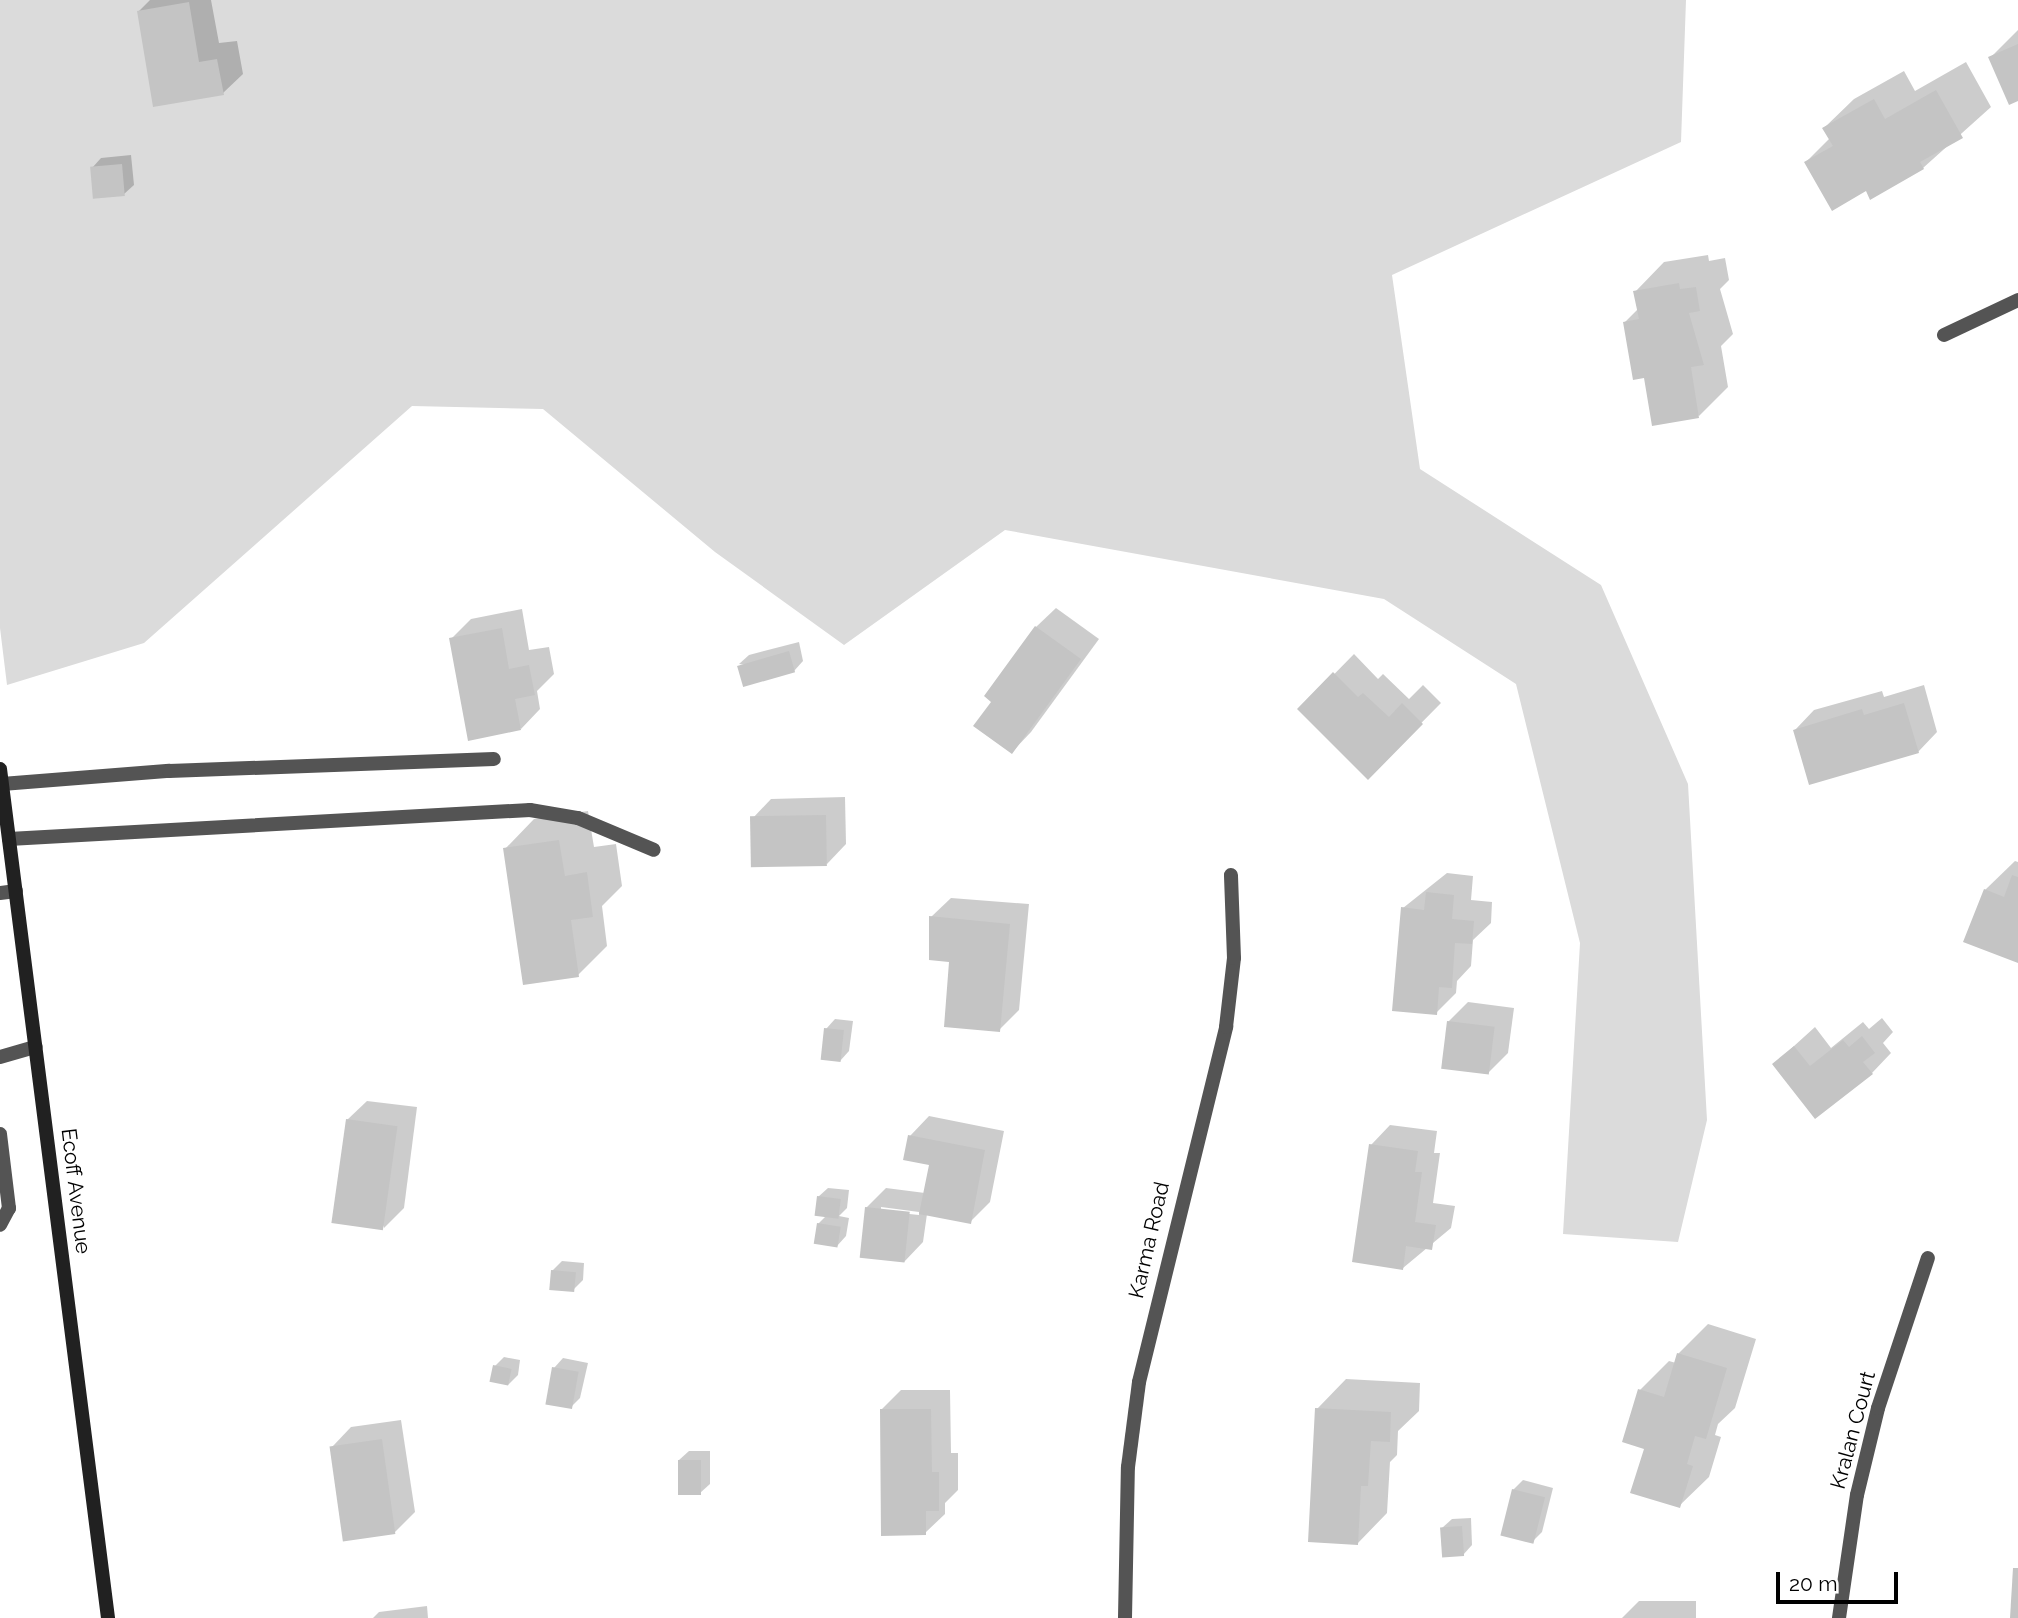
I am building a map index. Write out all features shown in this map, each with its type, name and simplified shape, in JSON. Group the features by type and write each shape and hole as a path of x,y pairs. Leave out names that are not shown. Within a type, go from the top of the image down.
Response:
{"street":[{"path":"1944,335 2018,300"},
{"path":"1,777 494,759"},
{"name":"Ecoff Avenue","path":"1,777 108,1618"},
{"path":"9,839 530,810 578,818 654,850"},
{"name":"Karma Road","path":"1125,1618 1128,1467 1139,1382 1159,1286 1226,1027 1234,958 1231,875"},
{"path":"0,893 16,891"},
{"path":"0,1057 36,1047"},
{"path":"0,1134 9,1208 0,1226"},
{"name":"Kralan Court","path":"1839,1618 1857,1495 1878,1408 1928,1258"}],"shaded area":[{"path":"0,0 1686,0 1681,142 1392,275 1420,469 1601,585 1688,784 1707,1120 1678,1242 1563,1234 1580,943 1516,684 1384,599 1005,530 844,645 715,552 543,409 412,406 144,643 7,685 0,628"}],"building":[{"path":"189,2 199,62 217,59 224,95 153,107 137,11"},
{"path":"2018,44 2018,101 2009,105 1988,57"},
{"path":"1936,90 1963,138 1920,162 1924,169 1870,200 1866,191 1832,211 1804,162 1833,146 1822,128 1874,99 1885,119"},
{"path":"122,164 125,196 93,199 90,167"},
{"path":"1679,283 1680,289 1696,287 1700,311 1689,313 1704,365 1691,367 1699,418 1652,426 1644,378 1633,380 1623,322 1639,319 1633,291"},
{"path":"1035,626 1081,659 1012,754 973,726 991,702 984,696"},
{"path":"502,628 509,669 529,665 535,695 515,699 521,730 468,741 449,638"},
{"path":"789,651 795,672 743,687 737,666"},
{"path":"1333,672 1358,697 1363,693 1389,717 1402,703 1423,724 1368,780 1297,709"},
{"path":"1904,703 1919,753 1809,785 1793,730 1862,709 1864,715"},
{"path":"826,815 827,866 751,867 750,816"},
{"path":"559,840 565,876 587,872 593,917 571,920 579,977 523,985 503,848"},
{"path":"2012,875 2018,877 2018,963 1963,942 1984,889 2004,897"},
{"path":"1426,892 1454,895 1452,919 1474,921 1472,944 1455,943 1452,988 1439,987 1437,1015 1392,1011 1401,907 1424,910"},
{"path":"929,916 1010,924 1000,1032 944,1027 949,962 929,960"},
{"path":"1447,1021 1495,1027 1489,1074 1441,1069"},
{"path":"824,1028 844,1030 841,1062 821,1060"},
{"path":"1862,1036 1875,1053 1863,1062 1873,1074 1815,1119 1772,1064 1794,1046 1810,1066 1843,1040 1849,1047"},
{"path":"346,1119 397,1126 383,1230 331,1223"},
{"path":"908,1135 985,1150 971,1224 919,1214 929,1165 903,1160"},
{"path":"1369,1144 1418,1151 1415,1172 1422,1172 1415,1222 1436,1225 1432,1250 1406,1246 1403,1270 1352,1262"},
{"path":"817,1196 841,1199 838,1219 815,1216"},
{"path":"865,1207 910,1212 904,1262 860,1258"},
{"path":"817,1223 841,1227 837,1247 814,1244"},
{"path":"551,1270 576,1272 574,1292 549,1290"},
{"path":"1677,1353 1727,1368 1706,1439 1695,1436 1687,1464 1693,1466 1680,1508 1630,1493 1644,1449 1622,1442 1638,1389 1664,1397"},
{"path":"493,1365 512,1369 508,1386 489,1382"},
{"path":"552,1367 579,1372 572,1409 545,1404"},
{"path":"1315,1408 1391,1412 1390,1442 1371,1441 1368,1486 1361,1486 1358,1545 1308,1542"},
{"path":"880,1409 931,1409 932,1472 939,1472 939,1511 926,1511 926,1535 881,1536"},
{"path":"382,1439 395,1534 343,1541 330,1446"},
{"path":"678,1460 701,1460 701,1495 678,1495"},
{"path":"1512,1489 1545,1497 1533,1544 1500,1536"},
{"path":"1462,1526 1464,1556 1442,1557 1440,1528"},
{"path":"2013,1568 2018,1568 2018,1618 2010,1618"}]}
